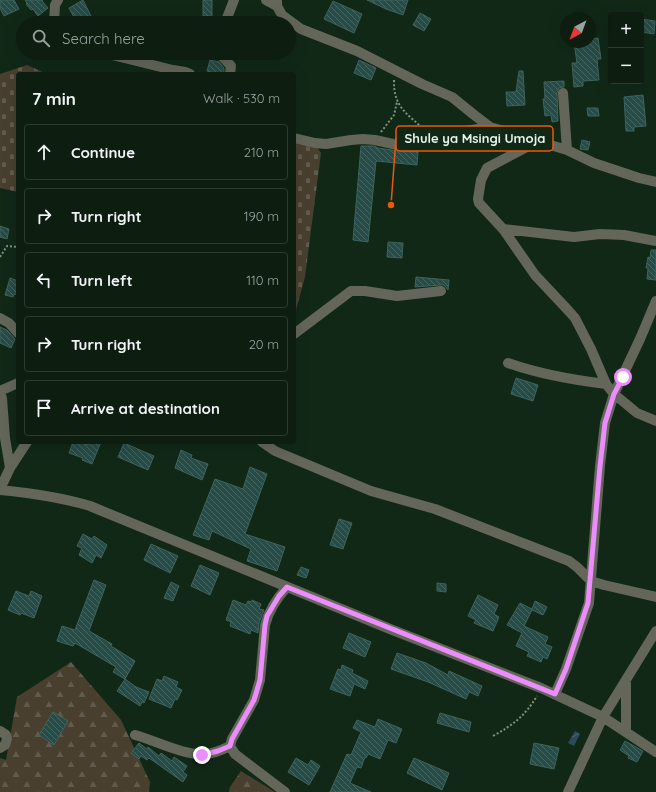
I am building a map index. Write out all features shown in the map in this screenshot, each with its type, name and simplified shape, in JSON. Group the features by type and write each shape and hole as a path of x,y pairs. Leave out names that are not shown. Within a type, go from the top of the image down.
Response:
{"street":[{"path":"54,16 55,5 58,0"},
{"path":"228,16 234,0"},
{"path":"266,0 277,3 282,16"},
{"path":"296,26 301,29 357,51 422,84 452,97 490,127 567,150 594,163 656,182"},
{"path":"132,60 185,72"},
{"path":"225,60 231,66 230,72"},
{"path":"562,93 567,150"},
{"path":"296,138 326,144 351,140 375,140 393,144 422,146 454,133 490,127"},
{"path":"538,141 491,165 485,170 481,180 478,199 503,229 535,275 575,318 591,349 606,384 614,394 638,413 656,421"},
{"path":"503,229 574,237 600,234 624,235 656,241"},
{"path":"296,332 351,291 365,291 397,296 441,291"},
{"path":"555,694 585,616 588,603 605,423 614,394 656,302"},
{"path":"0,318 16,331"},
{"path":"508,363 528,370 585,382 606,384"},
{"path":"10,468 5,438 2,398 0,392 16,384"},
{"path":"26,444 10,468 0,490 47,496 90,506 390,629 542,688 603,718 656,752"},
{"path":"265,444 274,451 371,490 435,509 569,561 591,581 656,597"},
{"path":"285,792 235,754 230,746 232,739 254,700 260,680 267,616 279,596 287,587"},
{"path":"568,792 603,718 656,631"},
{"path":"626,680 626,732"},
{"path":"0,731 6,735 7,739 5,745 0,748"},
{"path":"135,735 202,755 230,746"}],"path":[{"path":"375,140 394,115 397,102 394,88 396,71"},
{"path":"397,102 408,116 426,131 434,142"},
{"path":"0,257 7,246 16,247"},
{"path":"493,736 509,727 519,719 542,688"}],"green space":[{"path":"27,65 43,72 16,72 16,192 0,188 0,74"},
{"path":"296,142 315,144 321,153 305,277 296,310"},
{"path":"71,662 121,720 150,782 149,792 0,792 0,758 6,760 17,697"},
{"path":"241,771 275,792 229,792 230,787"}],"water":[{"path":"575,731 580,734 574,746 568,743"}],"building":[{"path":"0,0 14,0 19,9 4,16 0,8"},
{"path":"25,0 43,0 42,1 48,8 38,16 33,9 31,10 26,4 27,3"},
{"path":"83,0 91,16 73,16 69,8"},
{"path":"203,0 212,0 212,16 203,16"},
{"path":"367,0 408,0 403,15"},
{"path":"333,1 362,14 354,33 324,19"},
{"path":"420,13 431,19 424,31 413,25"},
{"path":"644,19 655,21 654,34 644,32"},
{"path":"596,38 598,38 601,59 597,59 599,80 583,81 583,86 574,87 572,63 577,63 575,48 596,48"},
{"path":"210,60 219,62 224,68 224,72 207,71"},
{"path":"359,60 376,68 371,80 354,73"},
{"path":"519,71 523,71 525,105 507,106 506,92 516,92"},
{"path":"564,81 564,87 559,88 557,93 558,121 552,122 551,115 545,116 543,99 545,99 544,82"},
{"path":"643,95 646,126 634,127 634,131 626,131 624,97"},
{"path":"587,108 598,108 599,116 588,116"},
{"path":"582,140 590,142 588,150 580,149"},
{"path":"361,146 374,146 392,150 418,152 417,165 376,161 368,242 353,240"},
{"path":"0,226 9,229 7,239 0,237"},
{"path":"388,242 403,243 402,258 387,257"},
{"path":"651,250 656,250 656,280 647,279 648,268 646,268"},
{"path":"416,277 449,280 448,290 444,285 415,287"},
{"path":"10,278 16,280 16,294 14,294 13,297 5,295"},
{"path":"0,327 7,330 15,339 11,348 0,343"},
{"path":"516,378 538,385 533,401 511,394"},
{"path":"72,444 100,444 92,464 82,460 83,458 69,453"},
{"path":"124,444 154,456 148,470 118,457"},
{"path":"181,450 192,455 191,458 208,464 202,480 175,468"},
{"path":"250,467 267,474 245,534 285,547 277,571 247,561 251,549 212,531 209,540 193,535 215,479 243,489"},
{"path":"339,519 352,523 343,549 330,545"},
{"path":"83,534 92,539 94,536 107,545 101,558 96,555 92,563 79,555 82,548 77,546"},
{"path":"151,544 178,556 170,573 144,560"},
{"path":"200,565 219,573 210,595 191,586"},
{"path":"301,567 309,570 306,578 297,575"},
{"path":"94,580 106,585 89,631 112,644 111,646 135,661 125,679 113,672 116,667 75,643 73,646 57,641 62,626 75,630"},
{"path":"171,582 179,586 173,601 164,598"},
{"path":"437,583 446,584 446,592 437,591"},
{"path":"16,591 29,596 31,591 42,596 34,618 21,613 20,615 8,610"},
{"path":"478,595 498,605 494,614 499,617 493,631 474,623 476,620 468,616"},
{"path":"233,600 246,605 248,601 252,602 252,600 261,604 259,609 264,610 259,623 258,633 251,630 250,634 230,626 231,622 226,620"},
{"path":"535,601 547,607 543,615 532,610 524,626 548,637 545,644 552,647 547,659 543,657 541,662 527,656 529,652 516,646 522,633 507,625 520,603 532,609"},
{"path":"349,633 371,642 365,657 343,648"},
{"path":"397,653 426,663 448,675 449,671 482,686 478,696 469,692 466,699 428,682 391,669"},
{"path":"342,665 353,670 352,673 368,681 365,689 354,684 350,696 330,689 338,669 341,670"},
{"path":"164,676 178,682 176,687 182,690 177,700 175,699 171,708 149,699 157,679 162,681"},
{"path":"125,679 136,687 149,692 144,703 142,702 140,706 117,691"},
{"path":"53,712 68,721 54,745 39,735"},
{"path":"440,713 471,722 469,732 437,723"},
{"path":"378,719 402,729 396,743 388,740 380,759 368,754 366,758 365,757 361,768 357,767 350,783 371,792 330,792 347,754 351,755 361,732 353,728 357,720 375,727"},
{"path":"625,741 643,751 637,762 628,758 629,756 620,750"},
{"path":"139,743 147,749 148,747 159,756 161,753 172,761 174,757 187,766 183,772 187,775 183,782 149,758 147,760 141,756 139,759 131,753"},
{"path":"534,743 559,748 554,769 530,764"},
{"path":"296,758 308,765 311,760 320,766 309,785 288,772"},
{"path":"414,758 449,773 442,790 407,773"}],"place":[{"name":"Shule ya Msingi Umoja","path":"391,205"}],"route":[{"path":"202,755 210,754 230,746 232,739 254,700 260,680 267,616 279,596 287,587 555,694 566,669 585,616 588,603 605,423 614,394 623,377"}]}
